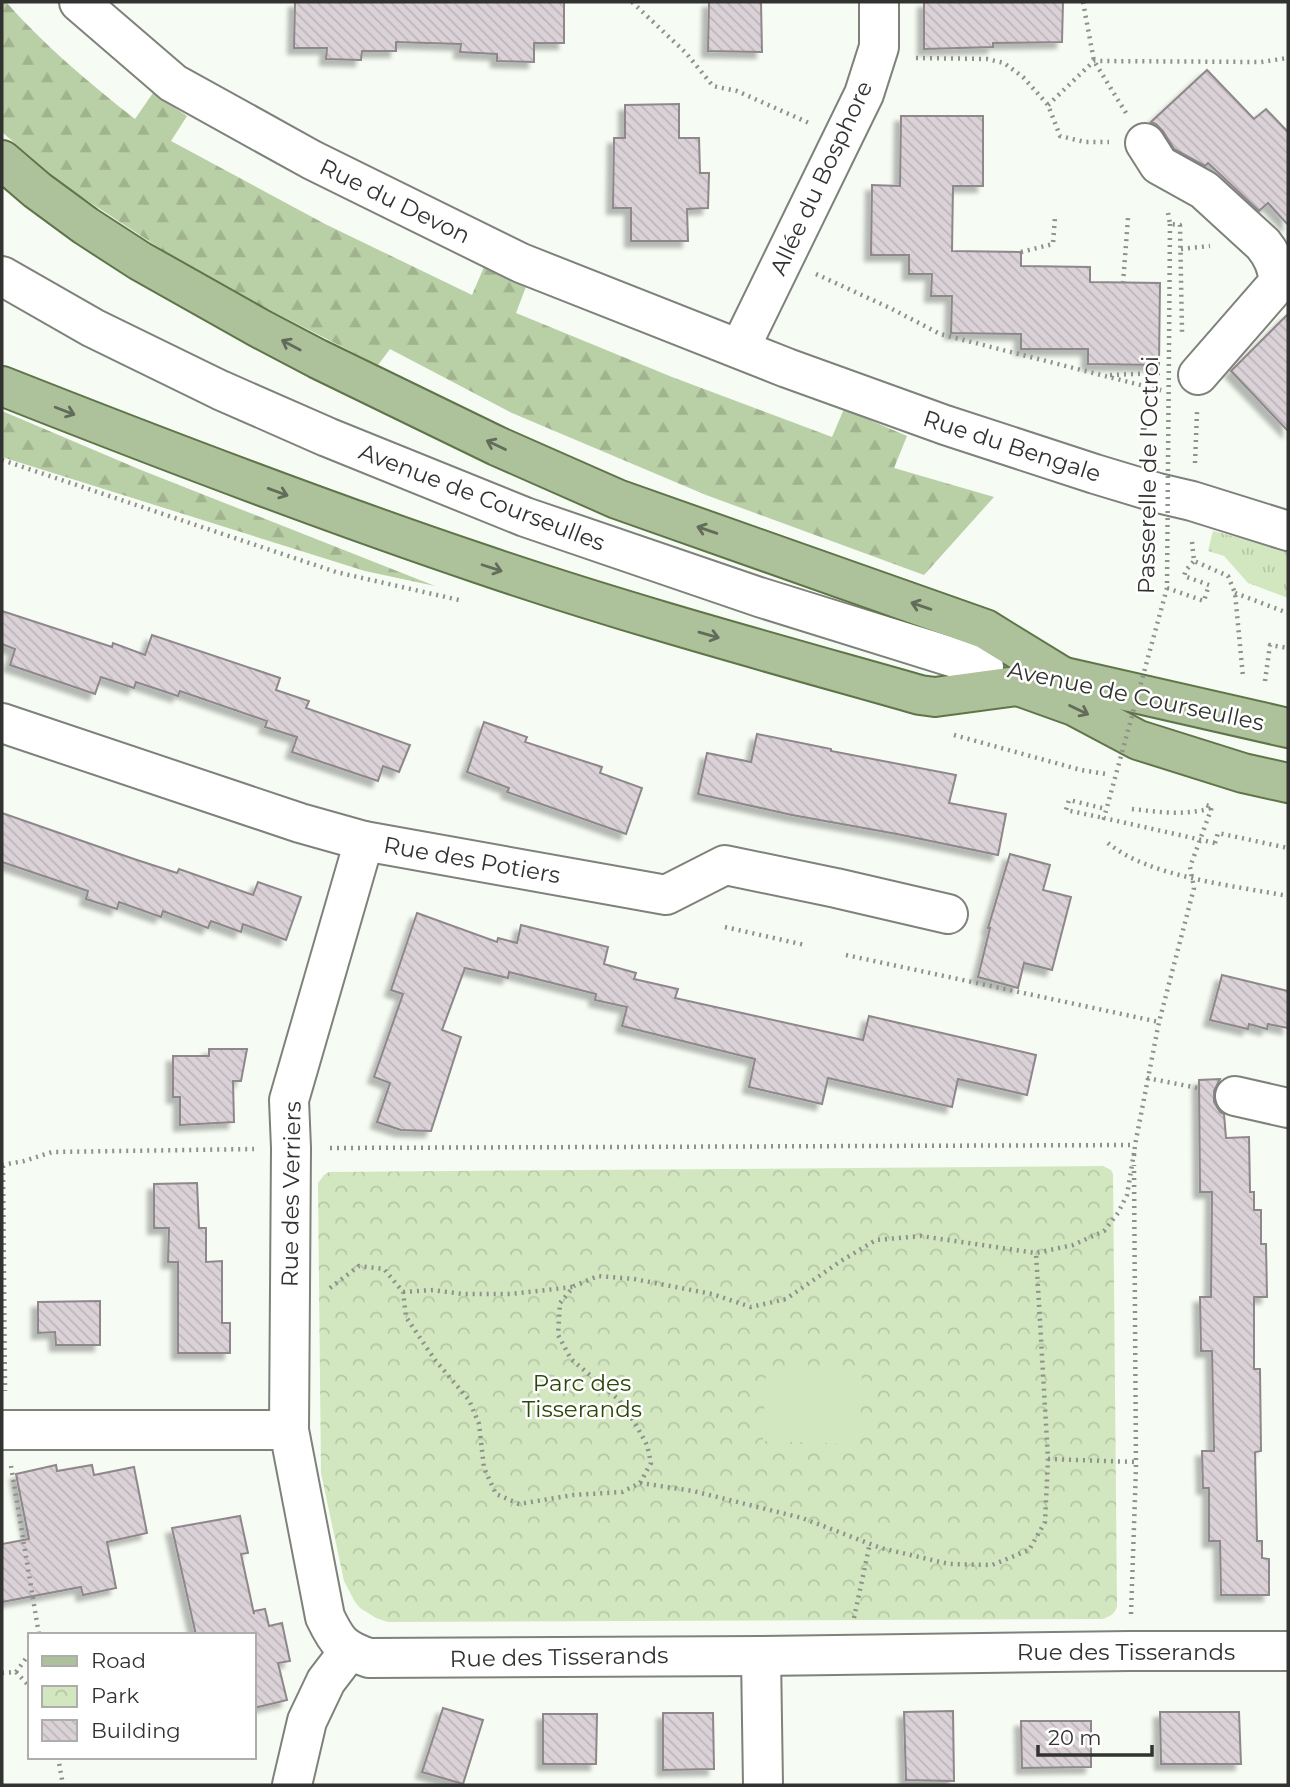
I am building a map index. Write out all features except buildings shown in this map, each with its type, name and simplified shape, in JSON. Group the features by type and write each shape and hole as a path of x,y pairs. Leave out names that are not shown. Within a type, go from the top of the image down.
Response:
{"main road":[{"path":"2,160 86,226 140,261 318,359 497,446 617,499 985,629 1063,677"},
{"path":"2,386 198,463 478,563 681,627 920,695 935,697 1000,676"},
{"name":"Avenue de Courseulles","path":"1000,676 1024,668 1288,728"},
{"name":"Avenue de Courseulles","path":"1000,676 1074,706 1138,740 1243,773 1288,783"}],"street":[{"name":"Rue du Devon","path":"79,2 173,83 312,160 521,263 740,348"},
{"name":"Allée du Bosphore","path":"740,348 864,94 879,47 879,2"},
{"path":"1145,143 1159,165 1204,190 1263,244 1284,282 1190,384"},
{"name":"Avenue de Courseulles","path":"2,276 93,328 220,390 327,437 525,517 1000,676"},
{"name":"Rue du Bengale","path":"740,348 787,368 1027,453 1288,531"},
{"name":"Rue des Potiers","path":"2,723 300,823 364,841 666,895 725,865 948,914"},
{"name":"Rue des Verriers","path":"289,1430 289,1100 364,841"},
{"path":"1236,1096 1288,1108"},
{"path":"6,1447 289,1430 325,1617 334,1636 349,1651 326,1681 307,1721 292,1785"},
{"name":"Rue des Tisserands","path":"349,1651 369,1658 397,1659 1288,1651"},
{"path":"761,1656 763,1785"}],"path":[{"path":"632,2 686,53 713,86 737,91 843,138"},
{"path":"1083,2 1094,61 1145,143"},
{"path":"916,58 987,59 1004,63 1023,77 1048,105 1060,136 1085,142 1145,143"},
{"path":"1048,105 1094,61 1261,62 1288,58"},
{"path":"1021,252 1052,244 1055,216"},
{"path":"1123,283 1128,218"},
{"name":"Passerelle de l'Octroi","path":"1104,818 1167,588 1170,224 1180,225 1184,249 1182,339"},
{"path":"784,258 940,334 1102,375 1190,384"},
{"path":"1102,375 1159,373 1190,384"},
{"path":"1190,384 1195,471"},
{"path":"2,460 79,484"},
{"path":"1167,588 1204,601 1209,585 1184,576 1194,561 1191,538"},
{"path":"1194,561 1228,576 1235,593 1243,677"},
{"path":"1235,593 1288,613"},
{"path":"1265,681 1270,645 1288,648"},
{"path":"1102,808 1069,800 1066,810 1215,842 1218,833 1288,848"},
{"path":"1132,809 1199,812 1224,803"},
{"path":"403,1292 433,1290 462,1294 510,1294 574,1286 597,1276 634,1279 712,1294 751,1307 786,1299 876,1240 921,1236 1036,1253 1073,1245 1104,1231 1118,1213 1127,1195 1159,1022 1194,888 1190,867 1212,807"},
{"path":"1108,843 1132,859 1168,872 1288,896"},
{"path":"725,927 805,945"},
{"path":"845,955 1159,1022"},
{"path":"1147,1077 1236,1096"},
{"path":"5,1392 2,1165 52,1152 291,1148 1135,1145"},
{"path":"1131,1626 1136,1462 1134,1153"},
{"path":"640,1483 693,1491 802,1518 881,1548 949,1564 992,1565 1029,1550 1045,1522 1048,1459 1036,1253"},
{"path":"324,1292 359,1266 384,1269 403,1292 406,1317 435,1360 468,1400 479,1424 484,1468 496,1494 519,1504 573,1495 622,1492 640,1483 651,1463 647,1445 620,1400 571,1359 558,1335 560,1303 574,1286"},
{"path":"6,1447 38,1633"},
{"path":"1048,1459 1136,1462"},
{"path":"852,1625 870,1543"},
{"path":"2,1673 16,1671 28,1656"},
{"path":"16,1671 28,1685"},
{"path":"58,1759 63,1785"}],"green space":[{"path":"2,2 6,2 68,63 135,119 153,93 187,116 171,141 325,224 472,295 484,267 527,284 516,313 672,377 832,437 844,409 907,436 894,468 994,497 924,575 706,495 512,413 390,349 378,365 199,274 62,184 2,132"},
{"path":"2,411 141,470 435,586 365,571 2,457"},
{"path":"1213,531 1288,550 1288,598 1248,583 1224,556 1208,551"},
{"name":"Parc des Tisserands","path":"1103,1166 1113,1174 1117,1607 1110,1616 1103,1619 388,1622 376,1618 355,1602 344,1581 321,1473 318,1183 329,1172"},
{"path":"766,1370 862,1373 860,1444 763,1441"}]}
